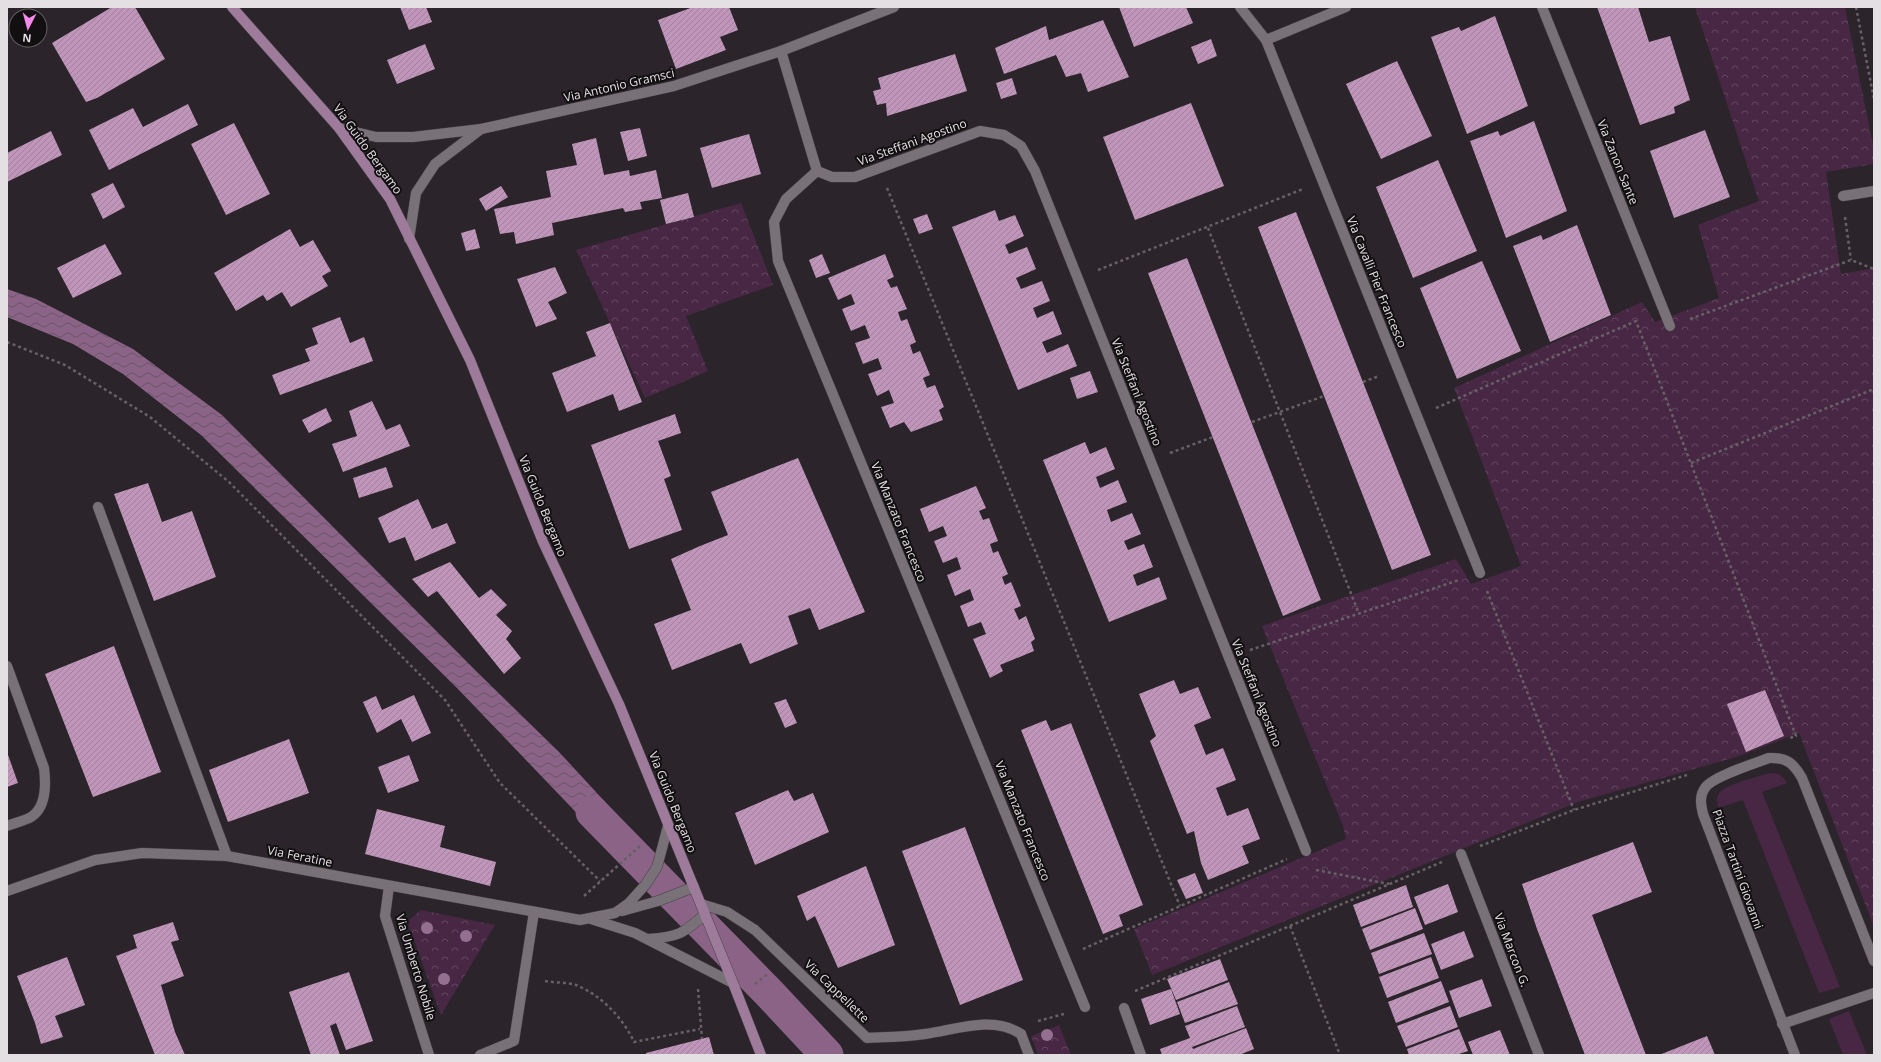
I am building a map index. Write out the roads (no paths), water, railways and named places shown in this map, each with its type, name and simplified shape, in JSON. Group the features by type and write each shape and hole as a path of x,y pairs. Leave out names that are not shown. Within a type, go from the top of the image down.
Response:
{"main road":[{"name":"Via Guido Bergamo","path":"232,7 339,128 390,199 470,360 543,542 619,704 734,983 762,1055"}],"street":[{"name":"Via Antonio Gramsci","path":"339,128 376,137 413,137 481,129 674,86 781,50 894,7"},
{"name":"Via Cavalli Pier Francesco","path":"1240,7 1266,40 1480,573"},
{"path":"1266,40 1346,7"},
{"name":"Via Zanon Sante","path":"1542,7 1670,326"},
{"path":"781,50 817,171"},
{"path":"409,239 416,193 435,164 481,129"},
{"name":"Via Steffani Agostino","path":"817,171 832,177 855,177 980,131 1004,135 1021,146 1035,171 1306,851"},
{"name":"Via Manzato Francesco","path":"817,171 786,199 774,222 778,261 1085,1007"},
{"path":"1843,196 1874,191"},
{"path":"98,507 227,856"},
{"path":"7,666 44,768 46,785 42,804 31,817 7,826"},
{"name":"Piazza Tartini Giovanni","path":"1795,1055 1703,814 1701,795 1709,783 1769,758 1787,760 1795,766 1802,778 1874,961"},
{"path":"615,913 629,903 646,884 657,866 668,826"},
{"name":"Via Feratine","path":"7,891 95,860 142,853 227,856 580,920 591,919"},
{"name":"Via Marcon G.","path":"1461,854 1539,1055"},
{"name":"Via Umberto Nobile","path":"389,886 385,916 430,1055"},
{"path":"591,919 658,900 694,886"},
{"name":"Via Cappellette","path":"701,904 727,912 755,930 867,1038 925,1034 977,1025 998,1025 1017,1032 1029,1055"},
{"path":"480,1055 514,1041 534,912"},
{"path":"646,939 670,938 687,931 705,914"},
{"path":"591,919 635,933 734,983"},
{"path":"1782,1024 1874,993"},
{"path":"1124,1008 1141,1055"}],"water":[{"path":"7,289 36,299 133,349 222,415 476,671 560,753 607,804 631,835 615,853 457,688 201,435 123,374 73,344 7,317"},
{"path":"775,986 844,1055 809,1055 760,1002"}],"waterway":[{"path":"592,812 770,994 827,1055"}]}
